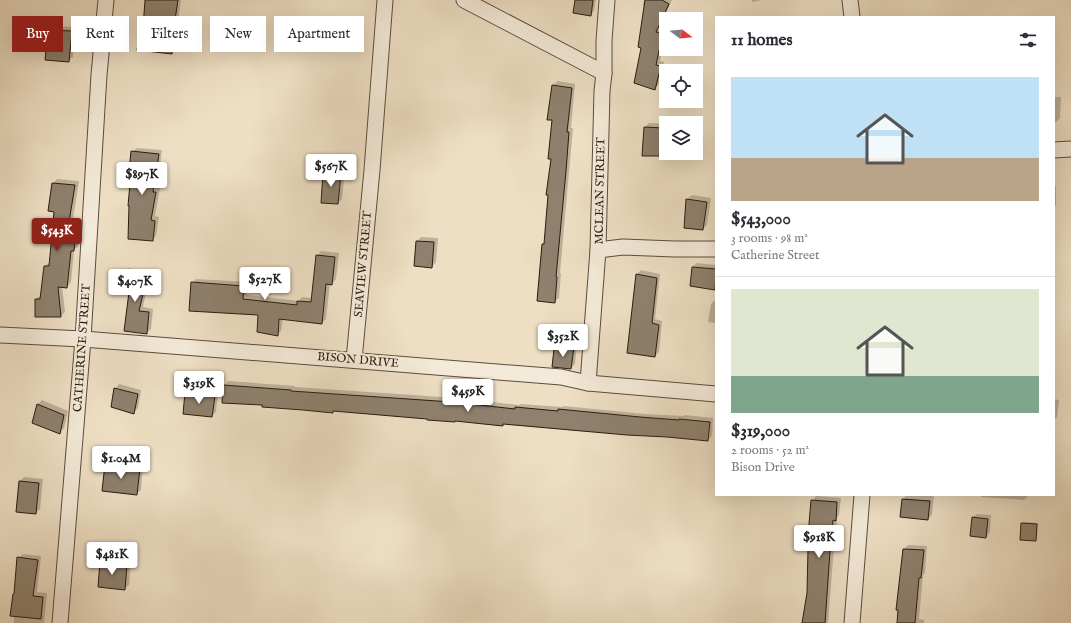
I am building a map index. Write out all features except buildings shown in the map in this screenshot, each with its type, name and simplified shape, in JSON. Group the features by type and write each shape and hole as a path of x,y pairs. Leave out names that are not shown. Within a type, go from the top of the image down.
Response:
{"street":[{"name":"CATHERINE STREET","path":"60,623 83,339 106,0"},
{"name":"SEAVIEW STREET","path":"354,360 372,170 385,0"},
{"path":"464,0 604,73"},
{"name":"MCLEAN STREET","path":"588,382 598,250 602,91 607,0"},
{"path":"850,0 852,16"},
{"path":"1055,150 1071,149"},
{"path":"598,250 623,247 675,250 715,249"},
{"name":"BISON DRIVE","path":"0,335 83,339 561,377 588,382 715,394"},
{"path":"852,623 862,496"}]}
